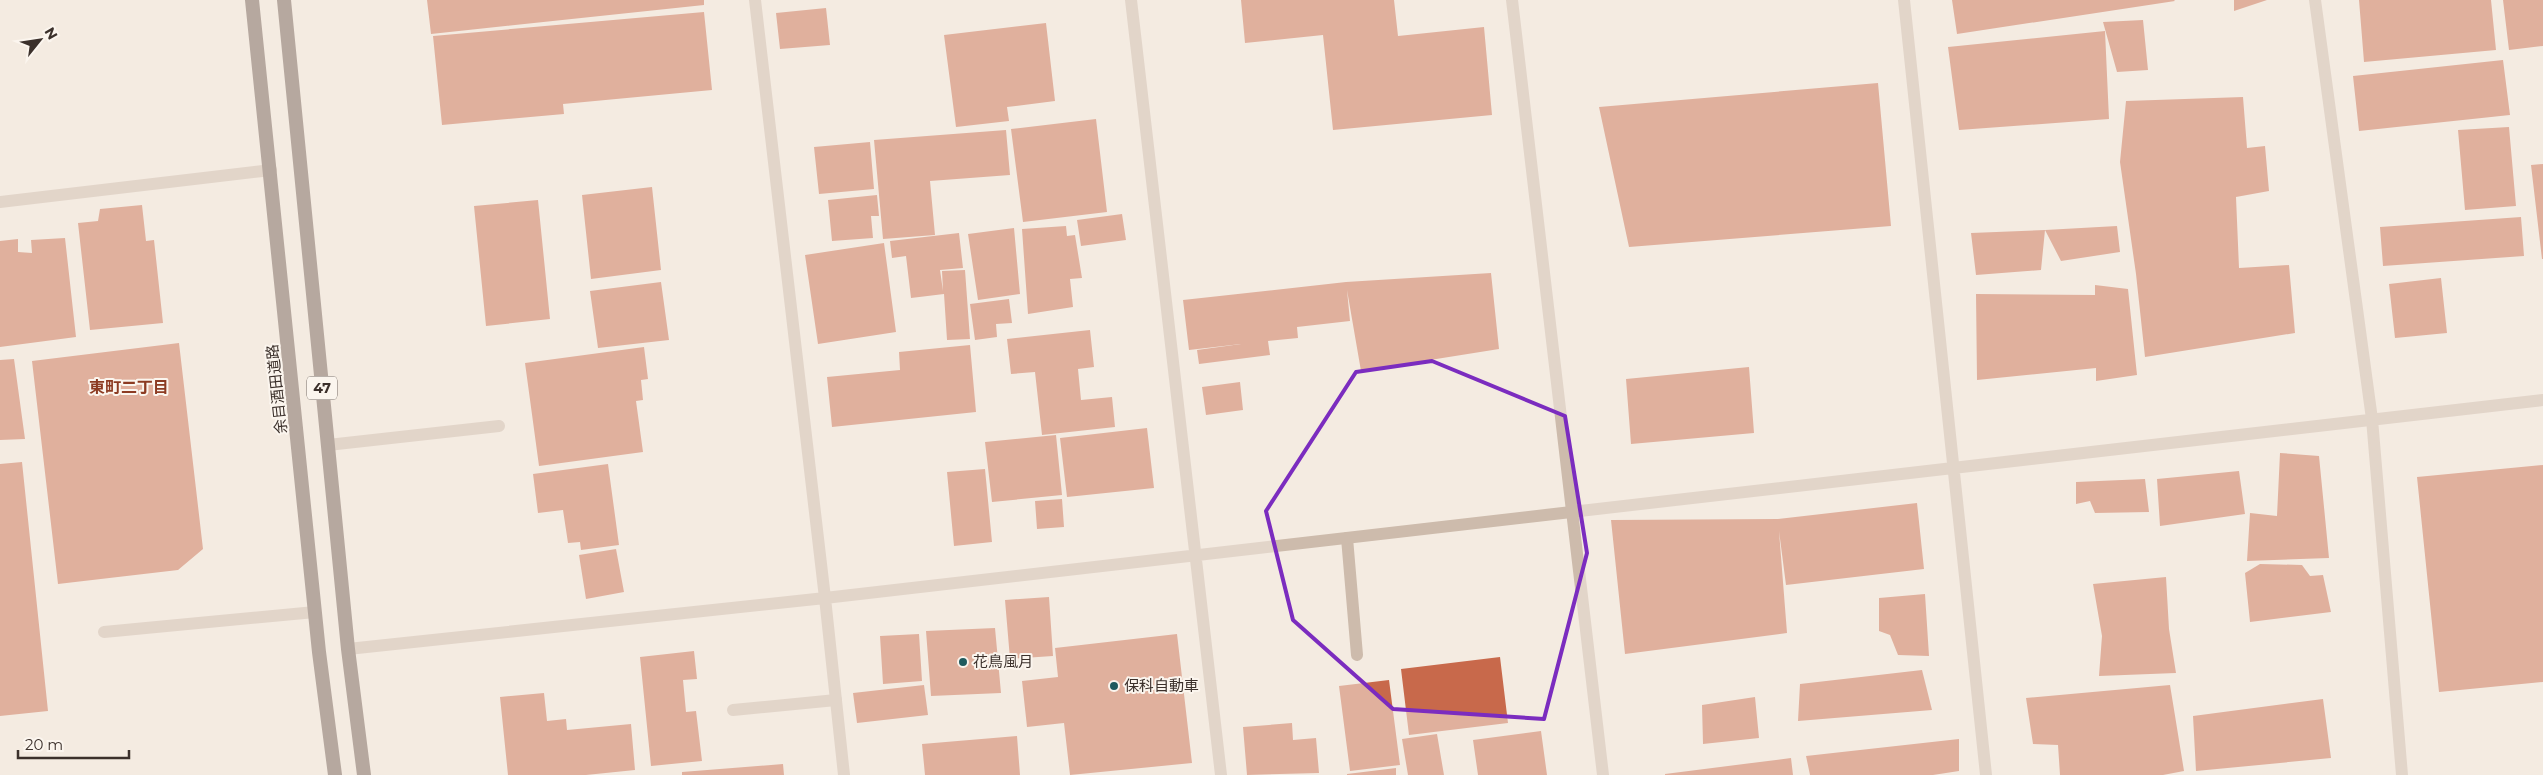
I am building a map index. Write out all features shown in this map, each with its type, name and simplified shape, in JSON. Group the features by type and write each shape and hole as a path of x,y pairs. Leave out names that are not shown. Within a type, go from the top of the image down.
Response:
{"highway":[{"name":"余目酒田道路","path":"252,0 315,612 335,775"},
{"name":"47","path":"284,0 348,648 364,775"}],"street":[{"path":"755,0 844,775"},
{"path":"1131,0 1220,775"},
{"path":"1512,0 1603,775"},
{"path":"1904,0 1986,775"},
{"path":"2314,0 2372,419 2402,775"},
{"path":"0,202 271,170"},
{"path":"348,648 825,598 2543,400"},
{"path":"328,445 499,426"},
{"path":"1347,538 1357,655"},
{"path":"104,632 315,612"},
{"path":"733,710 836,700"}],"highlighted area":[{"path":"1432,361 1565,416 1587,553 1544,719 1393,709 1293,620 1266,511 1356,372"}],"building":[{"path":"427,0 704,0 704,5 431,34"},
{"path":"1241,0 1394,0 1398,36 1484,27 1492,115 1333,130 1323,35 1245,43"},
{"path":"1952,0 2174,0 2175,1 1957,34"},
{"path":"2234,0 2267,0 2234,11"},
{"path":"2359,0 2491,0 2496,50 2364,62"},
{"path":"2503,0 2543,0 2543,46 2509,50"},
{"path":"826,8 830,45 780,49 776,13"},
{"path":"704,12 712,90 563,104 564,114 442,125 433,36"},
{"path":"2143,20 2148,70 2117,72 2103,22"},
{"path":"1046,23 1055,101 1007,107 1009,121 956,127 944,35"},
{"path":"2105,31 2109,119 1959,130 1948,47"},
{"path":"2503,60 2510,115 2359,131 2353,76"},
{"path":"1878,83 1891,226 1629,247 1599,107"},
{"path":"2243,97 2247,148 2265,146 2269,191 2236,197 2239,268 2289,265 2295,333 2145,357 2136,274 2120,162 2126,101"},
{"path":"1096,119 1107,212 1023,222 1011,129"},
{"path":"2509,127 2516,206 2465,210 2458,130"},
{"path":"1006,130 1010,175 930,181 935,235 883,239 874,140"},
{"path":"870,142 874,189 819,194 814,147"},
{"path":"2543,164 2543,259 2542,259 2531,165"},
{"path":"652,187 661,270 591,279 582,195"},
{"path":"877,195 879,216 871,216 873,238 832,241 828,200"},
{"path":"538,200 550,319 486,326 474,206"},
{"path":"142,205 146,241 154,240 163,323 90,330 78,223 98,221 100,209"},
{"path":"1122,214 1126,240 1081,246 1077,220"},
{"path":"2521,217 2524,256 2383,266 2380,227"},
{"path":"1066,226 1067,236 1075,235 1082,278 1070,279 1073,307 1028,314 1022,229"},
{"path":"2117,226 2120,252 2061,261 2045,230"},
{"path":"1014,228 1020,294 978,300 968,234"},
{"path":"2045,230 2041,270 1976,275 1971,233"},
{"path":"959,233 963,268 940,270 943,291 942,271 965,270 970,339 947,340 944,294 911,298 906,256 892,258 890,241"},
{"path":"65,238 76,337 0,347 0,241 18,239 18,252 32,253 31,240"},
{"path":"884,243 896,332 818,344 805,255"},
{"path":"1491,273 1499,349 1361,371 1347,290 1350,321 1297,327 1298,338 1268,341 1270,355 1199,364 1197,350 1241,344 1189,350 1183,300 1346,282"},
{"path":"2441,278 2447,333 2395,338 2389,284"},
{"path":"661,282 669,340 598,348 590,291"},
{"path":"2095,285 2128,289 2137,375 2096,381 2096,368 1977,380 1976,294 2095,295"},
{"path":"1009,299 1012,323 996,324 997,337 975,340 970,304"},
{"path":"1090,330 1094,367 1078,369 1081,400 1112,397 1115,427 1042,435 1035,372 1011,374 1007,339"},
{"path":"179,343 203,549 178,570 58,584 32,361"},
{"path":"970,345 976,412 832,427 827,377 900,370 899,352"},
{"path":"644,347 648,379 641,380 643,400 636,401 643,452 539,466 525,363"},
{"path":"14,359 25,439 0,440 0,360"},
{"path":"1749,367 1754,433 1631,444 1626,379"},
{"path":"1240,382 1243,410 1206,415 1202,387"},
{"path":"1147,428 1154,488 1067,497 1060,438"},
{"path":"1056,435 1062,495 992,502 985,442"},
{"path":"2280,453 2319,456 2329,558 2247,561 2250,513 2277,516"},
{"path":"22,462 48,711 0,716 0,464"},
{"path":"608,464 619,545 581,550 580,542 568,543 563,510 538,513 533,474"},
{"path":"2543,465 2543,682 2439,692 2417,477"},
{"path":"985,469 992,542 954,546 947,472"},
{"path":"2239,471 2245,514 2160,526 2157,479"},
{"path":"2145,479 2149,512 2095,513 2090,501 2076,504 2076,482"},
{"path":"1062,499 1064,527 1037,529 1035,501"},
{"path":"1917,503 1924,569 1786,585 1779,531 1787,633 1625,654 1611,520 1778,519"},
{"path":"616,549 624,592 586,599 579,555"},
{"path":"2260,564 2302,565 2310,576 2323,575 2331,612 2250,622 2245,573"},
{"path":"2166,577 2169,629 2176,673 2099,676 2102,636 2093,584"},
{"path":"1925,594 1929,656 1898,655 1890,635 1879,631 1879,598"},
{"path":"1049,597 1053,656 1010,659 1005,600"},
{"name":"花鳥風月","path":"995,628 1001,693 931,696 926,631"},
{"path":"919,634 922,681 883,684 880,636"},
{"path":"1177,634 1192,763 1070,775 1064,723 1027,727 1022,681 1058,677 1055,648"},
{"path":"694,651 697,679 683,680 686,712 696,711 702,761 651,766 640,657"},
{"path":"1500,657 1508,723 1409,735 1401,669"},
{"path":"1922,670 1932,710 1798,721 1800,684"},
{"path":"1389,680 1400,765 1350,771 1339,686"},
{"path":"924,685 928,715 857,723 853,693"},
{"path":"2170,685 2184,771 2163,775 2060,775 2058,745 2033,744 2026,698"},
{"path":"544,693 547,721 566,719 567,730 631,724 635,770 586,775 508,775 500,697"},
{"path":"1755,697 1759,738 1703,744 1702,705"},
{"path":"2323,699 2331,758 2196,771 2193,716"},
{"path":"1292,723 1293,740 1316,738 1319,773 1247,775 1243,727"},
{"path":"1541,731 1547,775 1478,775 1473,740"},
{"path":"1437,734 1444,775 1408,775 1402,739"},
{"path":"1017,736 1020,775 925,775 922,744"},
{"path":"1959,739 1959,771 1933,775 1810,775 1806,756"},
{"path":"1791,758 1793,775 1665,775 1665,774"},
{"path":"783,764 784,775 682,775 682,772"},
{"path":"1396,768 1396,775 1347,775 1347,774"}],"place":[{"name":"花鳥風月","path":"963,662"},
{"name":"保科自動車","path":"1114,686"}],"district":[{"name":"東町二丁目","path":"129,387"}]}
